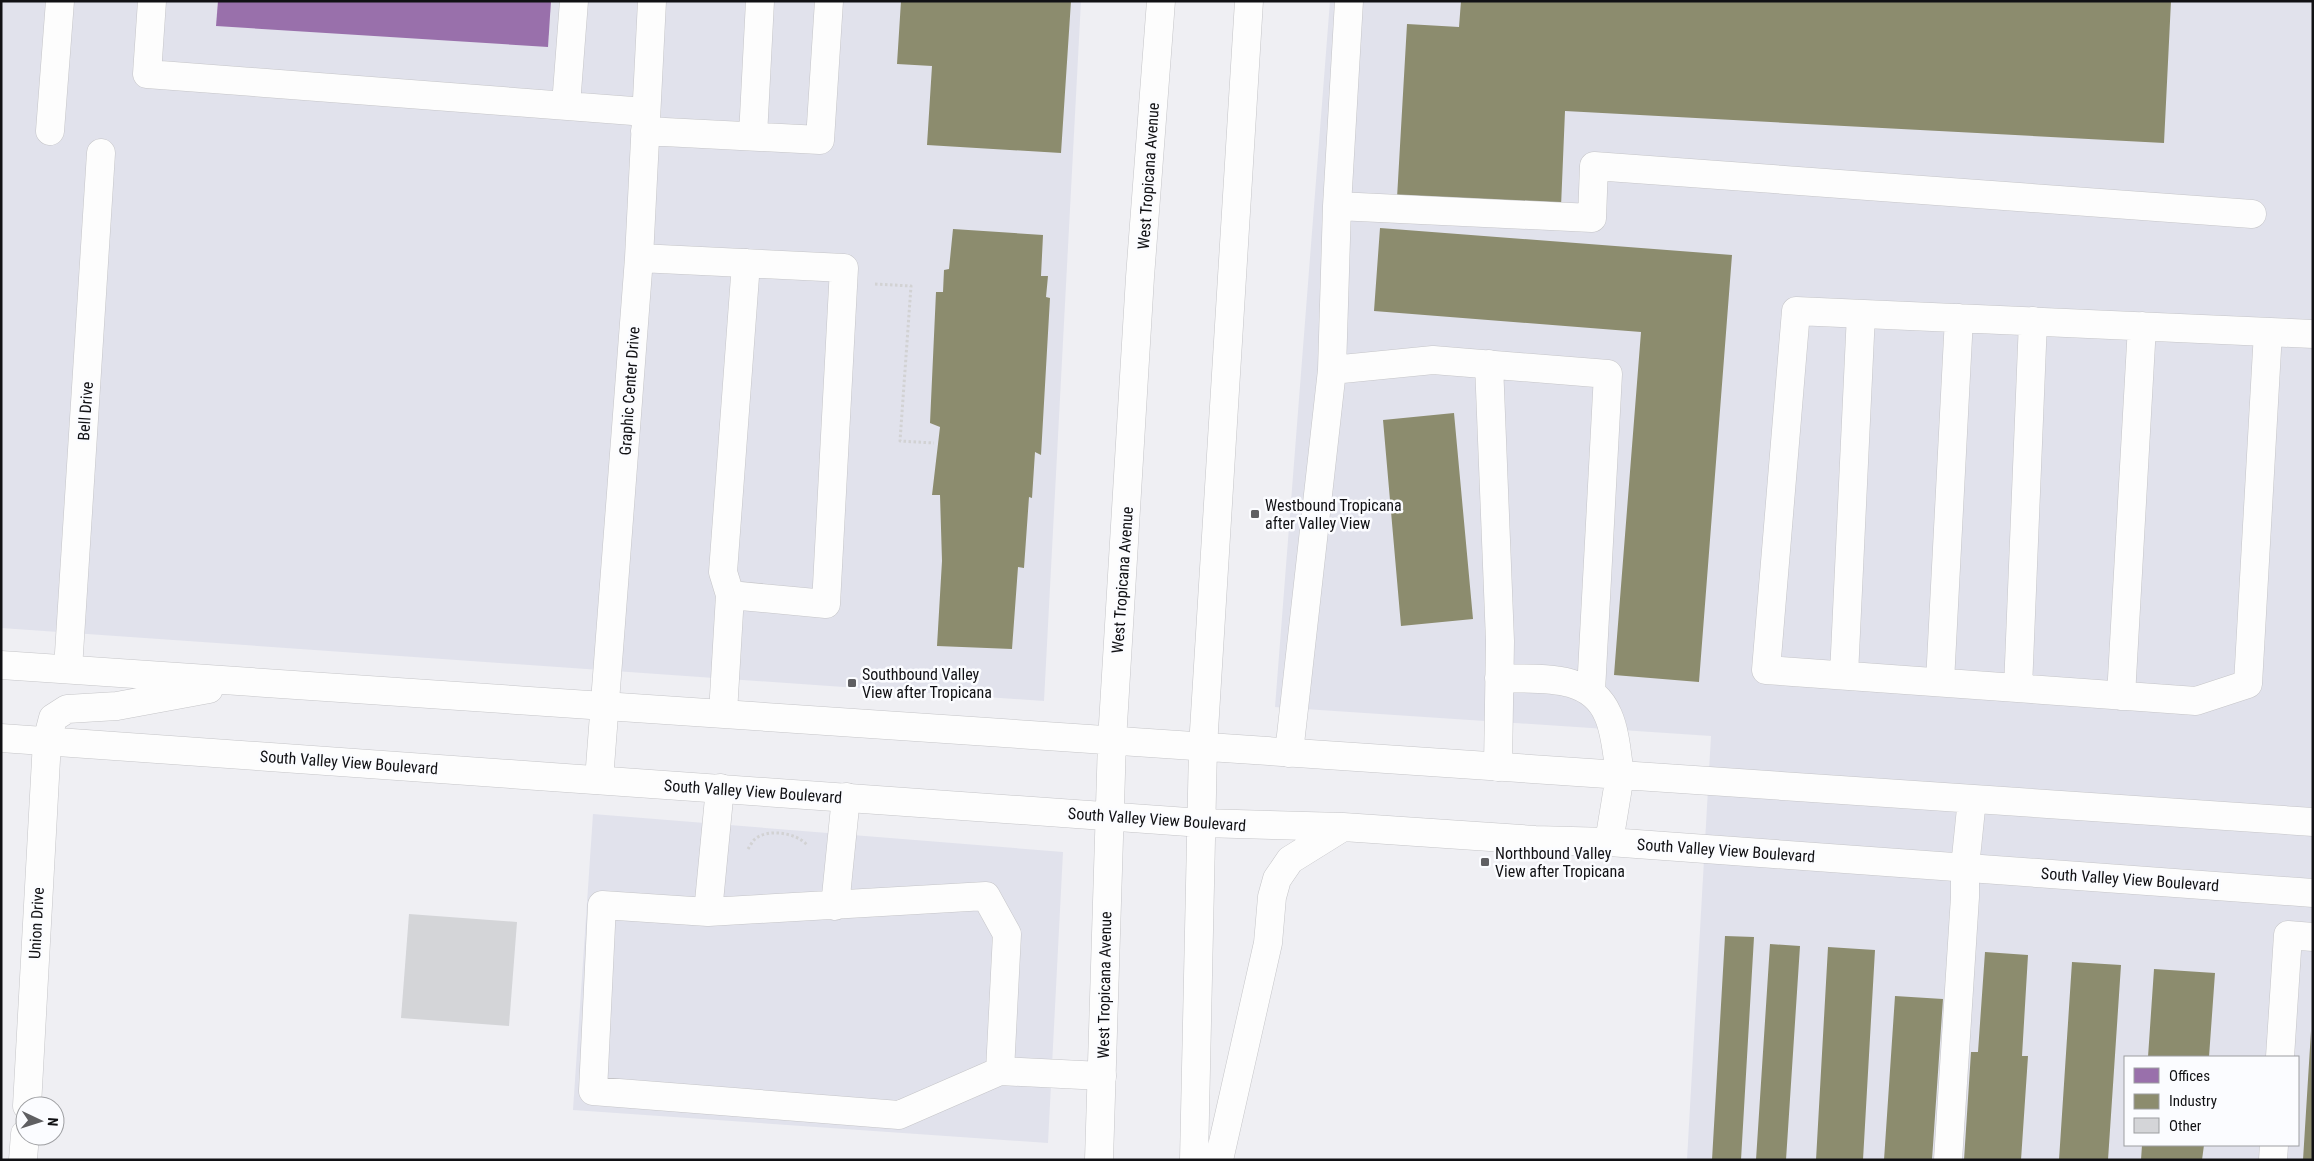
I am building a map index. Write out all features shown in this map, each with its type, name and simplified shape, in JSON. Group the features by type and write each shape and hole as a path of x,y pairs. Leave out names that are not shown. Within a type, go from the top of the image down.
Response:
{"main road":[{"path":"50,131 60,1"},
{"path":"152,1 147,74 566,106 646,121 753,136 820,140 829,1"},
{"path":"566,106 574,1"},
{"name":"Graphic Center Drive","path":"599,780 640,258 652,1"},
{"path":"753,136 760,1"},
{"name":"West Tropicana Avenue","path":"1099,1160 1108,816 1112,741 1140,277 1161,1"},
{"path":"1194,1160 1203,747 1249,1"},
{"path":"1289,753 1332,370 1337,206 1349,1"},
{"name":"Bell Drive","path":"68,669 101,153"},
{"path":"1337,206 1592,218 1594,166 2252,214"},
{"path":"640,258 844,268 826,604 730,595"},
{"path":"723,714 730,595 723,572 746,263"},
{"path":"2268,332 2248,684 2196,701 1766,670 1796,311 2313,334"},
{"path":"1844,675 1861,314"},
{"path":"1940,682 1959,318"},
{"path":"2018,688 2033,321"},
{"path":"2121,696 2142,326"},
{"path":"1332,370 1433,360 1608,374 1591,691"},
{"path":"1489,364 1500,641 1498,767"},
{"path":"1,665 2313,822"},
{"path":"1499,678 1554,680 1579,684 1597,695 1608,715 1620,775 1609,842"},
{"name":"Union Drive","path":"28,1096 47,741 53,718 67,709 117,706 250,681"},
{"name":"South Valley View Boulevard","path":"1,738 1202,823 1343,827 1535,840 1609,842 2313,893"},
{"path":"708,912 720,788"},
{"path":"835,906 846,797"},
{"path":"1948,1160 1965,897 1965,867 1972,799"},
{"path":"1219,1160 1268,943 1272,897 1277,879 1290,860 1343,827"},
{"path":"1000,1071 1007,934 986,896 708,912 602,905 594,1091 899,1115 1000,1071 1102,1076"},
{"path":"2280,1056 2288,935 2313,937"},
{"path":"24,1160 25,1146"},
{"path":"2272,1160 2274,1146"}],"path":[{"path":"910,286 900,441 934,443"},
{"path":"746,851 756,838 778,833 792,836 806,843 809,850"}],"shaded area":[{"path":"1,1 1081,1 1044,701 1,628"},
{"path":"1330,1 2313,1 2313,1160 1687,1160 1711,736 1275,707"},
{"path":"593,814 1063,852 1048,1143 573,1110"}],"building: Offices":[{"path":"218,1 551,1 548,47 216,26"}],"building: Industry":[{"path":"901,1 1071,1 1061,153 927,145 932,66 897,64"},
{"path":"1461,1 2171,1 2164,143 1565,111 1561,207 1397,198 1407,24 1459,27"},
{"path":"1380,228 1732,255 1699,682 1614,675 1641,332 1374,311"},
{"path":"953,229 1043,235 1041,276 1048,276 1046,297 1050,298 1041,455 1035,452 1032,498 1029,497 1024,568 1018,567 1012,649 937,646 942,561 940,495 932,495 940,427 930,423 936,292 943,292 944,270 949,269"},
{"path":"1454,413 1473,619 1401,626 1383,420"},
{"path":"1725,936 1754,937 1741,1160 1712,1160"},
{"path":"1770,944 1800,946 1786,1160 1756,1160"},
{"path":"1828,947 1875,950 1863,1160 1816,1160"},
{"path":"1985,952 2028,955 2022,1056 2028,1056 2021,1160 1964,1160 1971,1052 1978,1052"},
{"path":"2072,962 2121,965 2108,1160 2059,1160"},
{"path":"2154,969 2215,973 2209,1056 2148,1056"},
{"path":"1895,996 1943,999 1932,1160 1884,1160"},
{"path":"2311,1031 2313,1160 2303,1160"},
{"path":"2142,1146 2204,1146 2202,1160 2141,1160"}],"building: Other":[{"path":"409,914 517,922 509,1026 401,1018"}],"place":[{"name":"Westbound Tropicana after Valley View","path":"1255,514"},
{"name":"Southbound Valley View after Tropicana","path":"852,683"},
{"name":"Northbound Valley View after Tropicana","path":"1485,862"}]}
